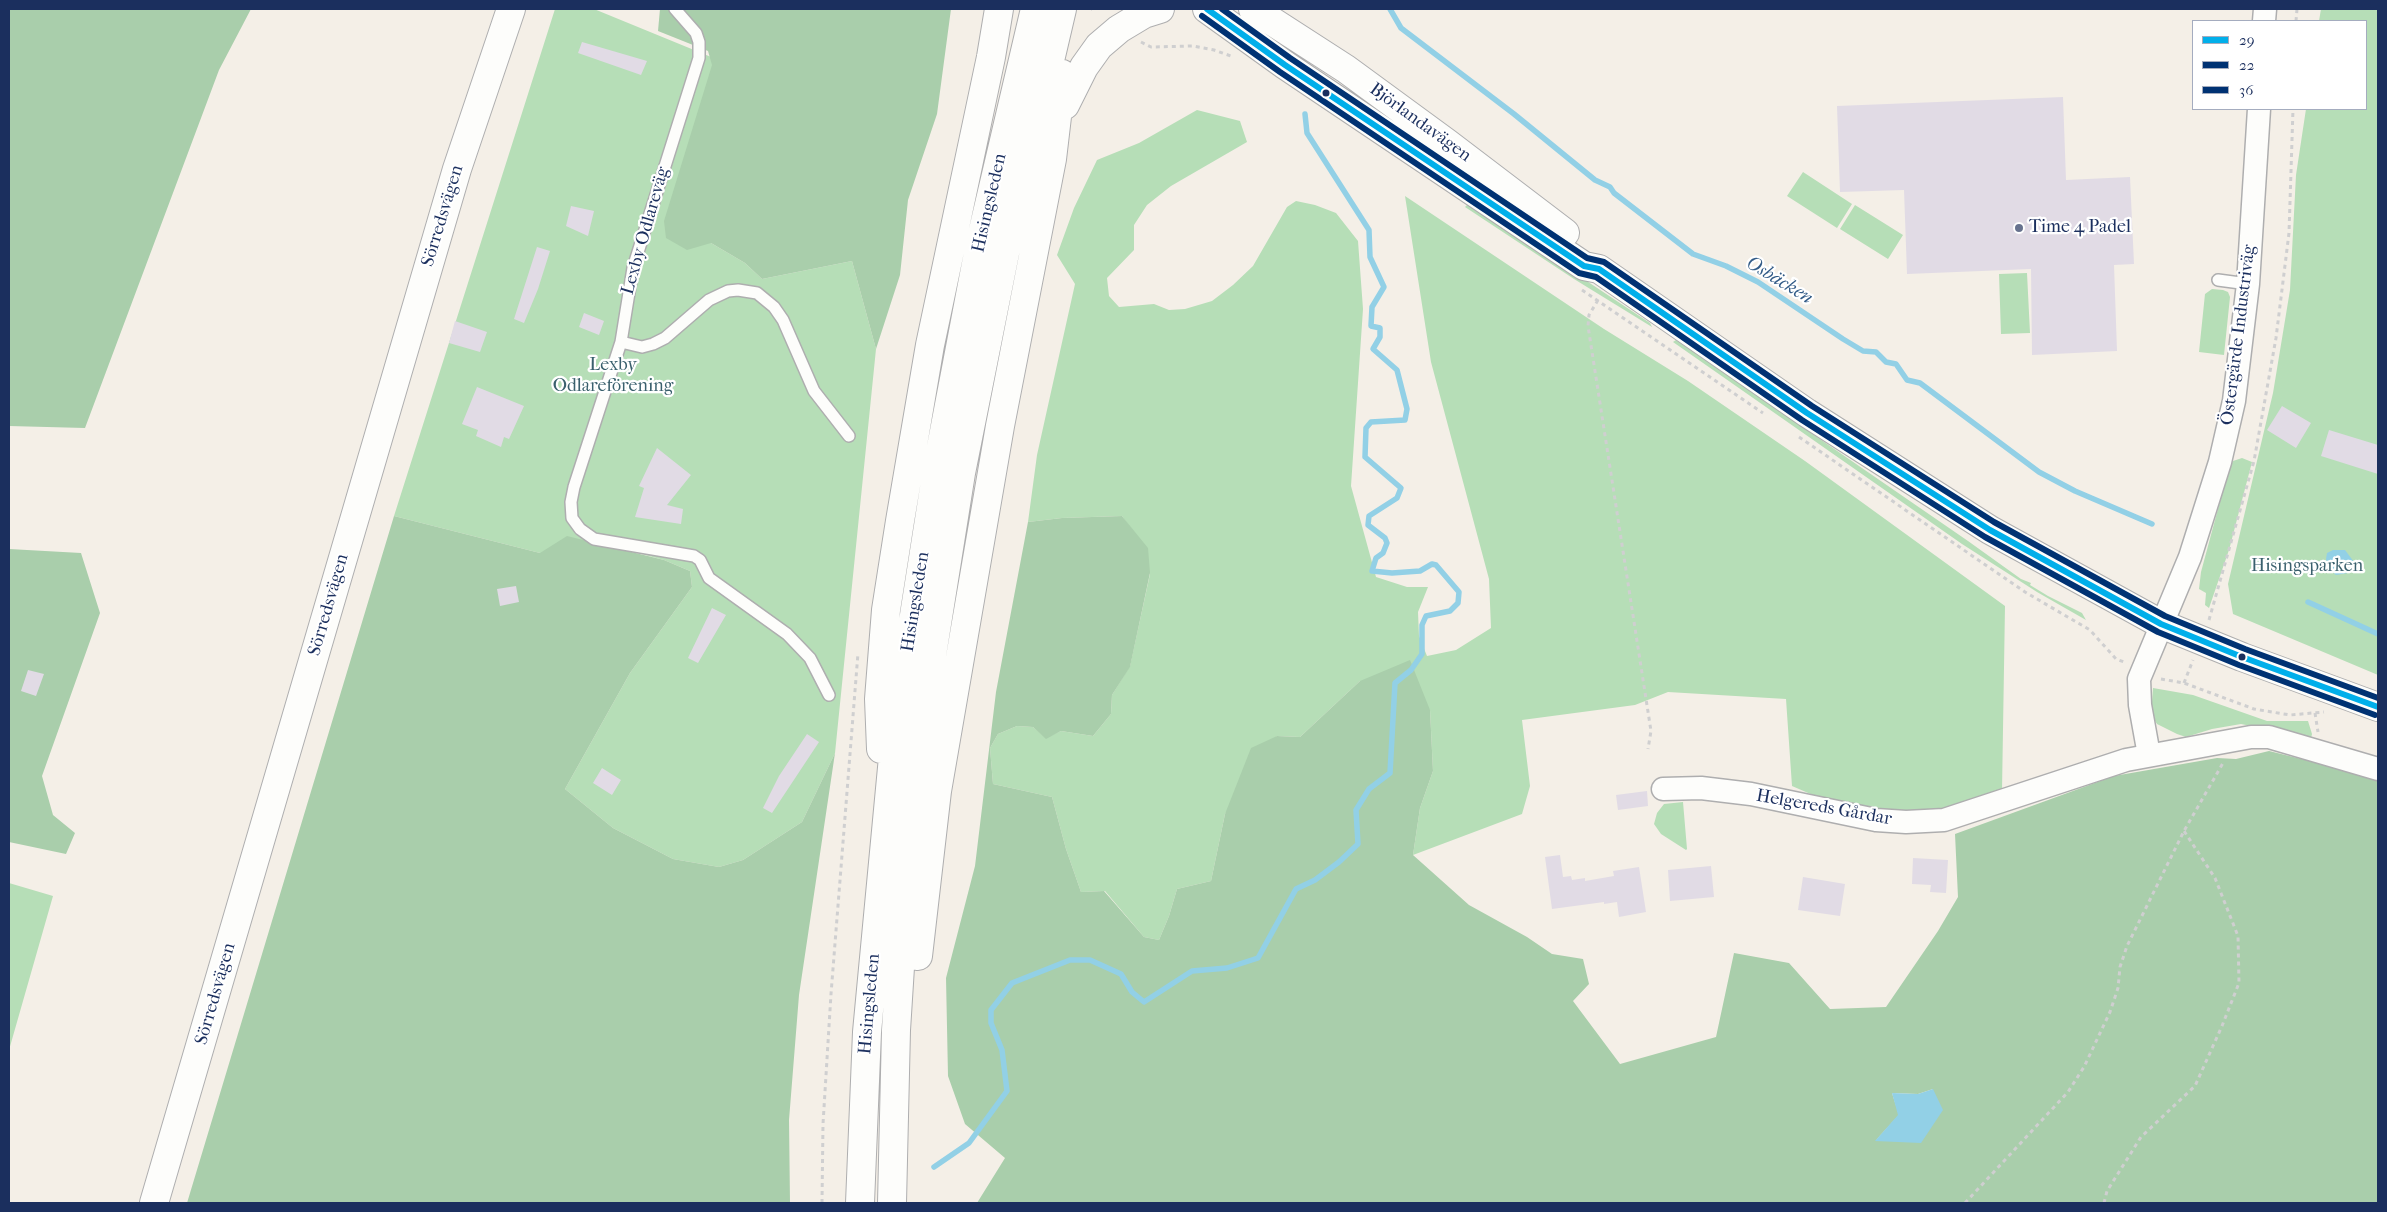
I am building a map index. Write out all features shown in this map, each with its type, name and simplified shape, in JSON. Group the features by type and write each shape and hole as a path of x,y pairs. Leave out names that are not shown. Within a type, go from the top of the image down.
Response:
{"main road":[{"name":"Sörredsvägen","path":"154,1203 457,169 511,9"},
{"path":"886,826 878,699 886,610 930,345 958,205 991,57 999,9"},
{"name":"Hisingsleden","path":"860,1203 867,1032 895,736 938,463 980,243 1035,9"},
{"name":"Hisingsleden","path":"892,1203 896,1030 909,825 920,733 959,484 1005,253 1062,9"},
{"path":"893,1164 938,781 998,436 1058,120 1058,99 1075,9"},
{"path":"1058,120 1084,67 1099,46 1119,29 1144,14 1160,9"},
{"name":"Björlandavägen","path":"1207,9 1285,65 1584,266 1599,269 1807,413 1990,530 2161,624 2242,657 2378,707"},
{"name":"Björlandavägen","path":"1253,9 1346,69 1447,143 1592,254 1599,269"}],"street":[{"name":"Östergärde Industriväg","path":"2149,754 2140,705 2139,679 2190,557 2220,462 2234,402 2248,284 2259,110"},
{"name":"Helgereds Gårdar","path":"1662,789 1701,788 1752,794 1876,820 1928,822 1944,820 2126,760 2149,754 2225,741 2269,737 2378,769"}],"lane":[{"name":"Lexby Odlareväg","path":"675,9 696,33 699,42 699,58 633,268 621,342 574,487 571,502 572,518 580,529 594,539 694,556 700,560 710,578 787,634 810,658 829,695"},
{"path":"2218,280 2248,284"},
{"path":"621,342 642,347 653,344 665,338 714,297 738,290 756,293 774,306 783,320 814,391 849,436"}],"path":[{"path":"2212,613 2254,461 2276,338 2288,233 2293,110"},
{"path":"1598,300 1589,315 1588,326 1651,731 1648,749"},
{"path":"1965,1203 2068,1092 2084,1067 2110,1012 2118,988 2120,967 2127,946 2184,831 2227,757 2225,741"},
{"path":"2104,1203 2108,1191 2142,1137 2195,1086 2239,983 2238,936 2215,878 2184,831"}],"green space":[{"path":"9,9 251,9 219,70 85,428 9,426"},
{"name":"Lexby Odlareförening","path":"555,9 594,9 716,59 711,243 745,263 762,279 852,261 876,349 835,753 802,822 743,860 719,867 673,859 613,828 565,789 630,673 692,587 690,571 664,560 630,551 540,553 394,516"},
{"path":"660,9 951,9 937,114 908,200 900,275 876,349 852,261 762,279 745,263 711,243 687,250 666,238 664,221 712,65 708,51 658,31"},
{"name":"Hisingsparken","path":"2321,9 2378,9 2378,675 2233,614 2228,584 2273,393 2290,290 2296,175 2306,110 2367,110 2367,20 2319,20"},
{"path":"1197,110 1240,121 1247,142 1171,186 1147,205 1134,225 1134,250 1107,278 1109,296 1119,307 1154,304 1169,310 1185,309 1212,301 1253,266 1287,207 1296,201 1315,205 1336,213 1358,241 1363,309 1351,486 1376,577 1407,587 1428,587 1418,612 1419,636 1427,656 1456,650 1491,628 1489,579 1431,362 1405,196 1604,329 1688,381 1805,461 2005,606 2002,791 1943,811 1886,811 1829,802 1792,786 1786,699 1668,692 1635,705 1522,720 1530,786 1522,814 1413,855 1420,808 1433,771 1430,710 1360,681 1300,737 1277,736 1225,814 1211,881 1177,889 1159,940 1144,937 1105,891 1081,892 1066,849 1052,797 993,784 990,748 998,734 1017,726 1033,727 1046,738 1061,731 1093,736 1111,714 1112,695 1130,666 1150,574 1134,533 1122,516 1062,518 1028,522 1037,455 1075,284 1057,255 1074,208 1097,160 1139,143"},
{"path":"1803,172 1852,204 1837,228 1787,196"},
{"path":"1469,203 1650,323 1652,327 1574,279 1465,207"},
{"path":"1855,205 1903,235 1888,259 1840,229"},
{"path":"2027,273 2030,333 2001,334 1999,274"},
{"path":"2212,289 2228,292 2230,297 2224,355 2199,352 2205,294"},
{"path":"1676,340 2021,579 2031,583 2030,585 2048,596 2082,613 2086,620 2037,592 1962,544 1673,342"},
{"path":"2242,458 2252,462 2229,550 2209,608 2205,605 2206,593 2199,589 2201,572 2229,468 2233,461"},
{"path":"394,516 540,553 567,536 664,560 690,571 692,587 630,673 565,789 613,828 673,859 719,867 743,860 802,822 835,753 799,995 789,1120 790,1203 187,1203"},
{"path":"1122,516 1148,548 1150,573 1130,667 1112,695 1111,714 1093,736 1061,731 1046,739 1033,727 1017,726 998,734 990,748 993,784 1052,797 1066,849 1081,892 1104,891 1144,937 1159,940 1177,889 1211,881 1225,814 1251,748 1277,736 1300,737 1360,681 1410,660 1430,710 1433,771 1420,808 1413,855 1469,905 1527,937 1552,954 1583,959 1589,984 1573,1001 1620,1064 1716,1037 1734,953 1789,963 1830,1009 1886,1007 1938,931 1958,897 1955,834 2114,776 2217,758 2236,759 2269,751 2378,778 2378,1203 977,1203 1005,1158 965,1124 948,1076 946,978 975,866 996,692 1028,522 1062,518","holes":["1933,1089 1876,1140 1899,1115 1892,1093 1918,1094"]},
{"path":"9,549 81,553 100,613 42,776 53,815 75,833 66,854 9,842"},
{"path":"2153,688 2193,695 2267,721 2308,721 2312,734 2311,738 2241,724 2212,729 2186,737 2157,724 2151,715"},
{"path":"1683,802 1686,850 1661,834 1654,824 1657,813 1664,804"},
{"path":"9,883 53,896 9,1050"}],"water":[{"path":"2333,550 2345,550 2354,562 2348,573 2336,575 2329,569 2326,559 2327,553"},
{"path":"1933,1089 1943,1110 1921,1143 1875,1141 1898,1115 1892,1093 1918,1094"}],"building":[{"path":"582,42 647,61 641,75 578,53"},
{"name":"Time 4 Padel","path":"2063,97 2066,180 2130,177 2134,264 2114,265 2117,351 2032,355 2031,269 1907,274 1904,190 1840,192 1837,106"},
{"path":"571,206 594,211 588,236 566,226"},
{"path":"537,247 550,251 538,289 524,323 514,319"},
{"path":"584,313 604,321 599,335 579,327"},
{"path":"455,321 487,332 480,352 449,343"},
{"path":"477,387 524,406 509,439 504,437 501,447 476,436 478,430 462,424"},
{"path":"2282,406 2311,423 2296,448 2267,430"},
{"path":"2329,430 2378,445 2378,474 2321,456"},
{"path":"657,448 691,475 667,505 683,509 681,524 635,517 644,488 639,486"},
{"path":"516,586 519,602 500,606 497,589"},
{"path":"712,608 726,615 698,663 688,658"},
{"path":"28,670 44,674 36,696 21,691"},
{"path":"807,734 819,742 772,813 763,808 779,776"},
{"path":"602,768 621,780 612,795 593,783"},
{"path":"1647,791 1648,806 1618,810 1616,795"},
{"path":"1560,855 1563,877 1571,876 1572,880 1585,878 1585,881 1614,876 1613,871 1639,867 1646,912 1619,917 1617,902 1552,909 1545,857"},
{"path":"1913,858 1948,860 1946,893 1930,892 1931,885 1912,884"},
{"path":"1711,866 1714,897 1670,901 1668,870"},
{"path":"1803,877 1845,884 1840,916 1798,910"}],"waterway":[{"name":"Osbäcken","path":"1390,9 1401,28 1514,114 1595,180 1610,187 1614,193 1693,254 1726,266 1758,282 1863,351 1876,352 1886,362 1896,364 1907,380 1920,383 2039,472 2075,491 2152,524"},
{"path":"934,1167 969,1143 1007,1091 1002,1050 991,1023 991,1010 1012,983 1070,960 1090,960 1121,974 1132,992 1144,1002 1192,971 1227,968 1258,958 1296,889 1315,880 1339,862 1358,844 1356,810 1369,789 1390,773 1395,683 1411,670 1422,654 1422,625 1426,616 1450,611 1458,603 1459,592 1436,565 1432,564 1420,571 1392,573 1372,571 1376,558 1383,553 1387,543 1385,538 1368,525 1369,516 1397,498 1401,488 1365,457 1366,428 1371,422 1405,420 1407,409 1397,370 1373,349 1380,337 1380,328 1371,326 1372,307 1384,287 1370,257 1369,230 1307,133 1305,114"},
{"name":"Osbäcken","path":"2308,602 2378,634"}],"transit line":[{"name":"29","path":"1207,9 1285,65 1584,266 1599,269 1807,413 1990,530 2161,624 2242,657 2378,707"},
{"name":"36","path":"1222,9 1290,58 1587,258 1604,262 1812,406 1994,522 2165,616 2245,649 2378,698"},
{"name":"22","path":"1202,16 1280,72 1579,273 1596,277 1802,420 1985,537 2158,632 2239,665 2375,715"}],"place":[{"name":"Time 4 Padel","path":"2019,228"}]}
